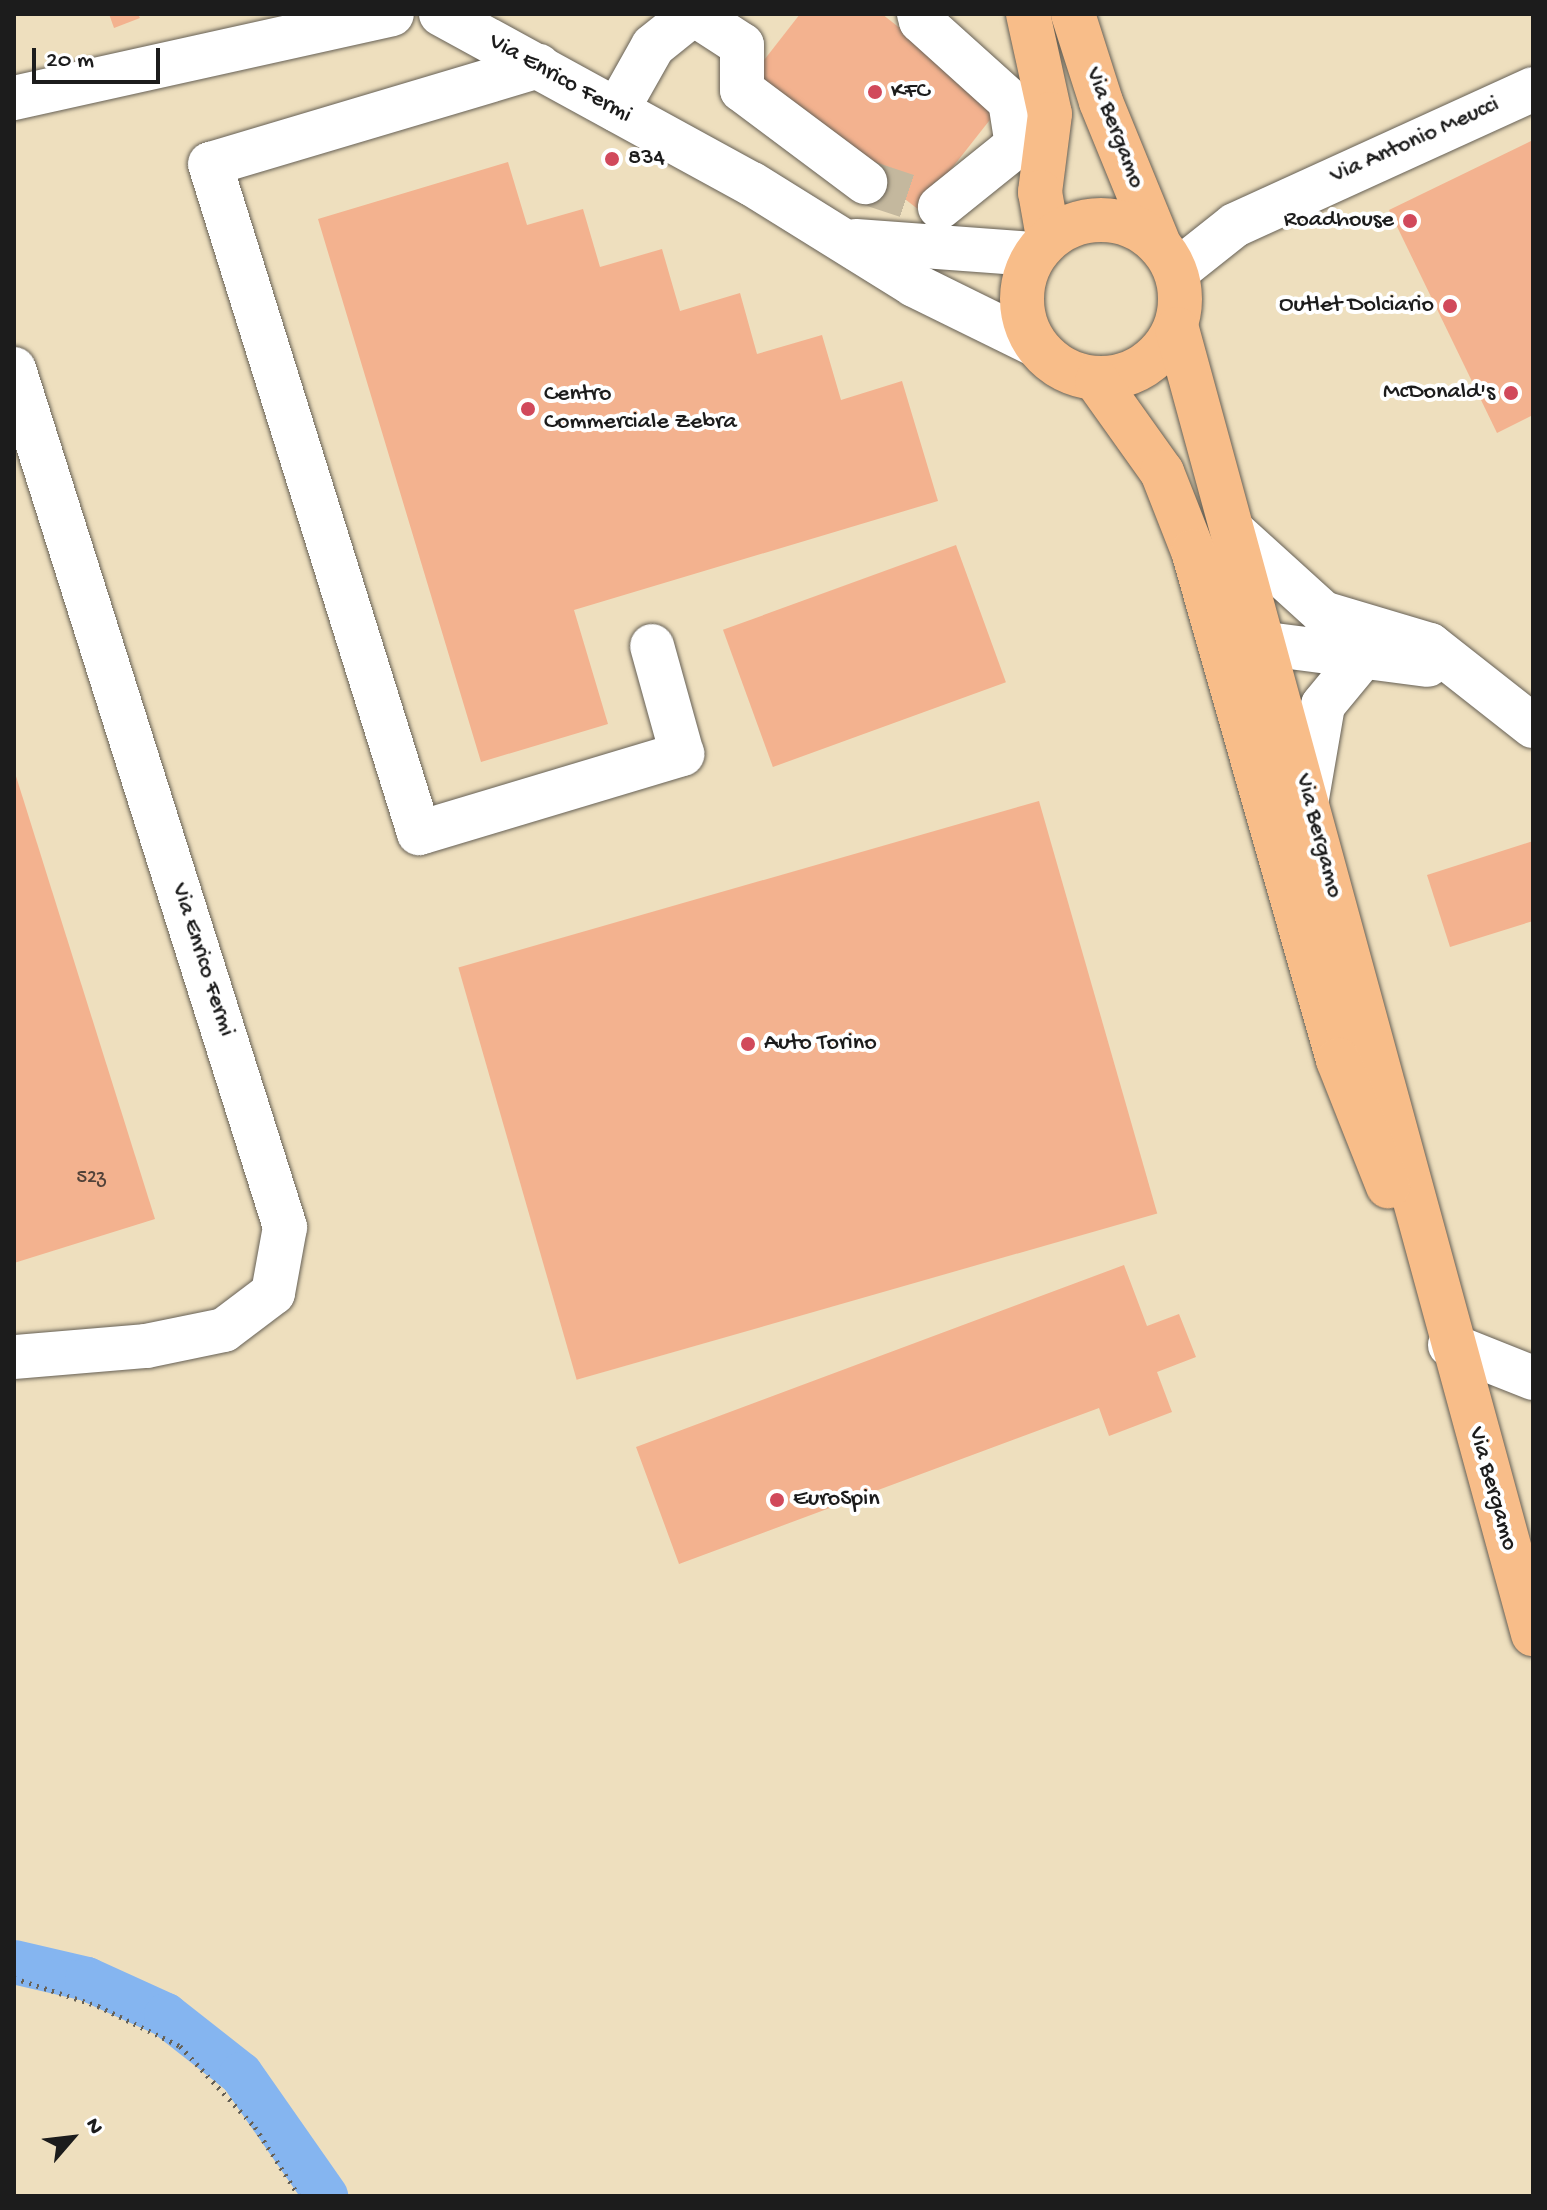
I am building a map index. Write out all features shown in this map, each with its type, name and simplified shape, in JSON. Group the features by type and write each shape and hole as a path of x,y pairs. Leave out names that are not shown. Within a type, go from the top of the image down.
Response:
{"main road":[{"name":"Via Bergamo","path":"1028,14 1050,114 1040,192 1041,246"},
{"name":"Via Bergamo","path":"1073,14 1101,102 1167,256"},
{"path":"1097,221 1128,223 1167,256 1182,305 1177,329 1155,357 1097,381 1054,365 1034,344 1022,307 1041,246 1097,221"},
{"name":"Via Bergamo","path":"1177,329 1267,644 1408,1166 1450,1345 1533,1634"},
{"name":"Via Bergamo","path":"1097,381 1162,472 1193,551 1338,1060 1450,1345"}],"street":[{"path":"14,98 392,14"},
{"name":"Via Enrico Fermi","path":"441,14 846,239 914,285 1034,344"},
{"path":"617,110 655,30 694,14 742,45 742,90 865,182"},
{"path":"919,14 921,21 1010,101 1017,145 940,207"},
{"path":"539,66 210,164 419,833 682,754 652,646"},
{"name":"Via Antonio Meucci","path":"1167,256 1533,89"},
{"name":"Via Enrico Fermi","path":"846,239 1041,246"},
{"name":"Via Enrico Fermi","path":"14,369 285,1227 273,1293 224,1330 146,1346 14,1357"},
{"path":"1236,534 1323,613 1430,645 1533,726"},
{"path":"1193,551 1246,636 1267,644 1361,659 1424,664 1466,674"},
{"path":"1307,798 1323,705 1361,659"},
{"path":"1450,1345 1533,1378"}],"path":[{"path":"14,1978 98,2006 180,2046 255,2127 299,2196"}],"building":[{"path":"109,14 138,14 140,18 114,28"},
{"path":"800,14 882,14 1000,107 919,210 750,78"},
{"path":"1533,140 1533,415 1497,433 1389,210"},
{"path":"508,162 527,225 583,209 600,267 662,249 680,311 740,293 757,354 822,335 841,400 902,381 938,501 574,610 608,724 481,762 318,219"},
{"path":"956,545 1006,682 773,767 723,630"},
{"path":"14,774 155,1219 14,1263"},
{"path":"1039,801 1157,1213 577,1380 458,967"},
{"path":"1533,841 1533,921 1450,947 1427,875"},
{"path":"1124,1265 1147,1326 1179,1314 1196,1357 1157,1372 1172,1412 1109,1436 1099,1408 679,1564 636,1447"}],"waterway":[{"path":"14,1962 87,1979 166,2015 241,2074 326,2196"}],"tunnel":[{"path":"865,182 940,207"}],"place":[{"name":"KFC","path":"875,92"},
{"name":"834","path":"612,159"},
{"name":"Roadhouse","path":"1410,221"},
{"name":"Outlet Dolciario","path":"1450,306"},
{"name":"McDonald's","path":"1511,393"},
{"name":"Centro Commerciale Zebra","path":"528,409"},
{"name":"Auto Torino","path":"748,1044"},
{"name":"EuroSpin","path":"777,1500"}]}
